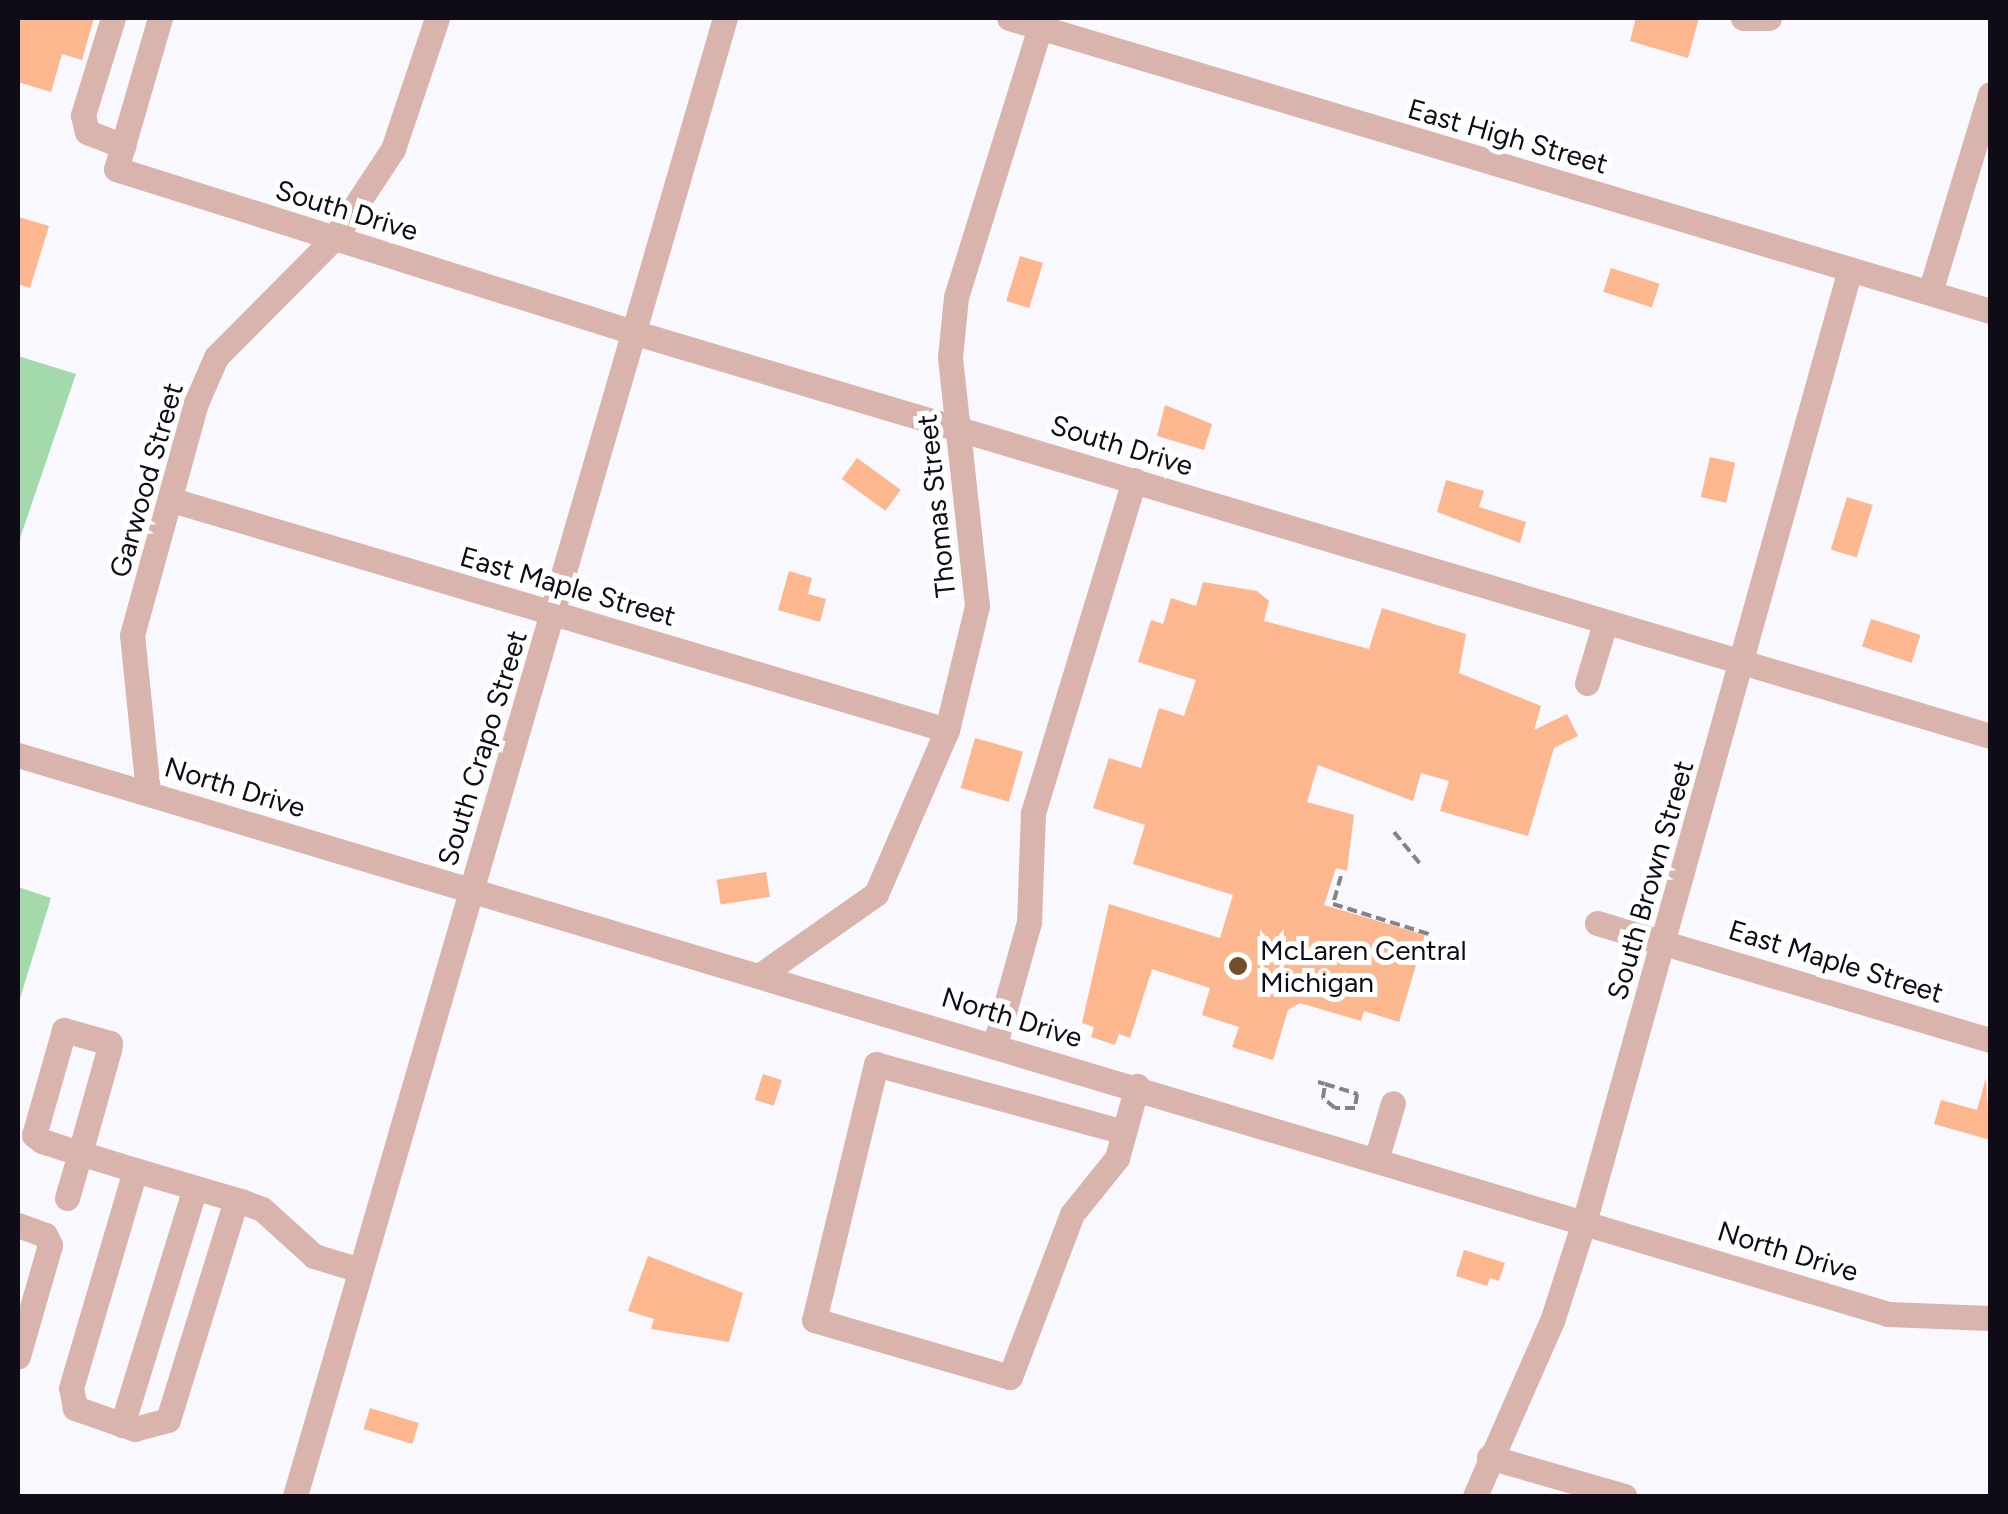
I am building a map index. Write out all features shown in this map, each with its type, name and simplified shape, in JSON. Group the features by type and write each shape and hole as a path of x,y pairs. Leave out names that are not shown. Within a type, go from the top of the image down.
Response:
{"street":[{"path":"113,18 83,115 87,132 123,146 160,18"},
{"name":"Garwood Street","path":"148,792 132,635 216,357 335,237 393,148 437,18"},
{"name":"South Crapo Street","path":"295,1496 726,18"},
{"name":"East High Street","path":"1008,18 1990,311"},
{"path":"1742,18 1769,18"},
{"name":"Thomas Street","path":"762,974 876,894 947,730 977,606 950,358 956,297 1040,27"},
{"path":"1930,292 1990,94"},
{"name":"South Drive","path":"123,146 116,169 636,333 960,427 1743,666 1990,736"},
{"name":"South Brown Street","path":"1476,1496 1489,1457 1552,1320 1586,1219 1743,666 1850,269"},
{"path":"995,1044 1029,922 1033,812 1134,480"},
{"name":"East Maple Street","path":"172,500 947,730"},
{"path":"1587,682 1605,624"},
{"name":"North Drive","path":"18,756 1586,1219 1888,1314 1990,1318"},
{"name":"East Maple Street","path":"1597,924 1664,938 1990,1040"},
{"path":"67,1198 80,1153 110,1043 72,1029 60,1036 34,1126 42,1141 80,1153 195,1188 236,1200 278,1219 314,1256 360,1270"},
{"path":"1124,1132 876,1064 814,1320 1010,1377 1072,1214 1117,1158 1137,1086"},
{"path":"1377,1157 1393,1103"},
{"path":"136,1170 70,1399 84,1414 122,1426 159,1427 174,1410 236,1200"},
{"path":"122,1426 195,1188"},
{"path":"18,1225 46,1235 50,1245 18,1356"},
{"path":"1489,1457 1624,1496"}],"path":[{"path":"1394,832 1421,865"},
{"path":"1341,876 1333,904 1432,934"},
{"path":"1318,1082 1357,1094 1341,1127"},
{"path":"1325,1084 1323,1098 1346,1112"}],"green space":[{"path":"18,356 76,374 18,544"},
{"path":"18,887 51,898 18,1005"}],"building":[{"path":"18,18 94,18 82,60 62,54 51,92 18,82"},
{"path":"1636,18 1699,18 1688,58 1630,41"},
{"path":"18,217 49,226 30,288 18,284"},
{"path":"1020,256 1043,263 1029,308 1006,301"},
{"path":"1611,268 1660,284 1652,308 1603,292"},
{"path":"1165,405 1212,424 1204,450 1157,436"},
{"path":"1710,457 1735,463 1726,503 1701,497"},
{"path":"857,458 901,490 885,511 842,479"},
{"path":"1446,480 1484,491 1479,507 1526,522 1520,543 1437,512"},
{"path":"1847,497 1873,505 1857,557 1831,550"},
{"path":"789,571 812,578 808,594 826,599 820,622 778,610"},
{"name":"McLaren Central Michigan","path":"1203,582 1257,591 1269,601 1264,621 1369,649 1382,608 1466,634 1459,673 1541,706 1534,730 1567,714 1578,736 1554,748 1528,836 1440,811 1449,781 1421,773 1413,801 1318,765 1307,802 1354,815 1347,871 1336,868 1324,905 1425,935 1399,1022 1364,1011 1361,1021 1300,1003 1288,1010 1273,1060 1232,1047 1239,1027 1202,1015 1210,988 1152,969 1130,1038 1119,1034 1115,1045 1091,1037 1094,1027 1082,1023 1109,904 1220,938 1233,895 1133,864 1145,825 1093,808 1109,758 1141,768 1159,708 1184,716 1196,680 1138,662 1151,620 1163,624 1171,598 1196,606"},
{"path":"1871,619 1920,635 1911,663 1862,647"},
{"path":"975,738 1023,752 1009,802 961,788"},
{"path":"766,872 770,897 721,905 717,880"},
{"path":"763,1074 782,1080 774,1106 755,1100"},
{"path":"1986,1078 1990,1140 1934,1124 1941,1100 1977,1110"},
{"path":"1464,1250 1505,1263 1499,1281 1490,1278 1487,1286 1456,1276"},
{"path":"648,1256 743,1293 729,1342 651,1329 654,1319 628,1311"},
{"path":"370,1408 419,1423 412,1444 364,1429"}],"place":[{"name":"McLaren Central Michigan","path":"1238,966"}]}
